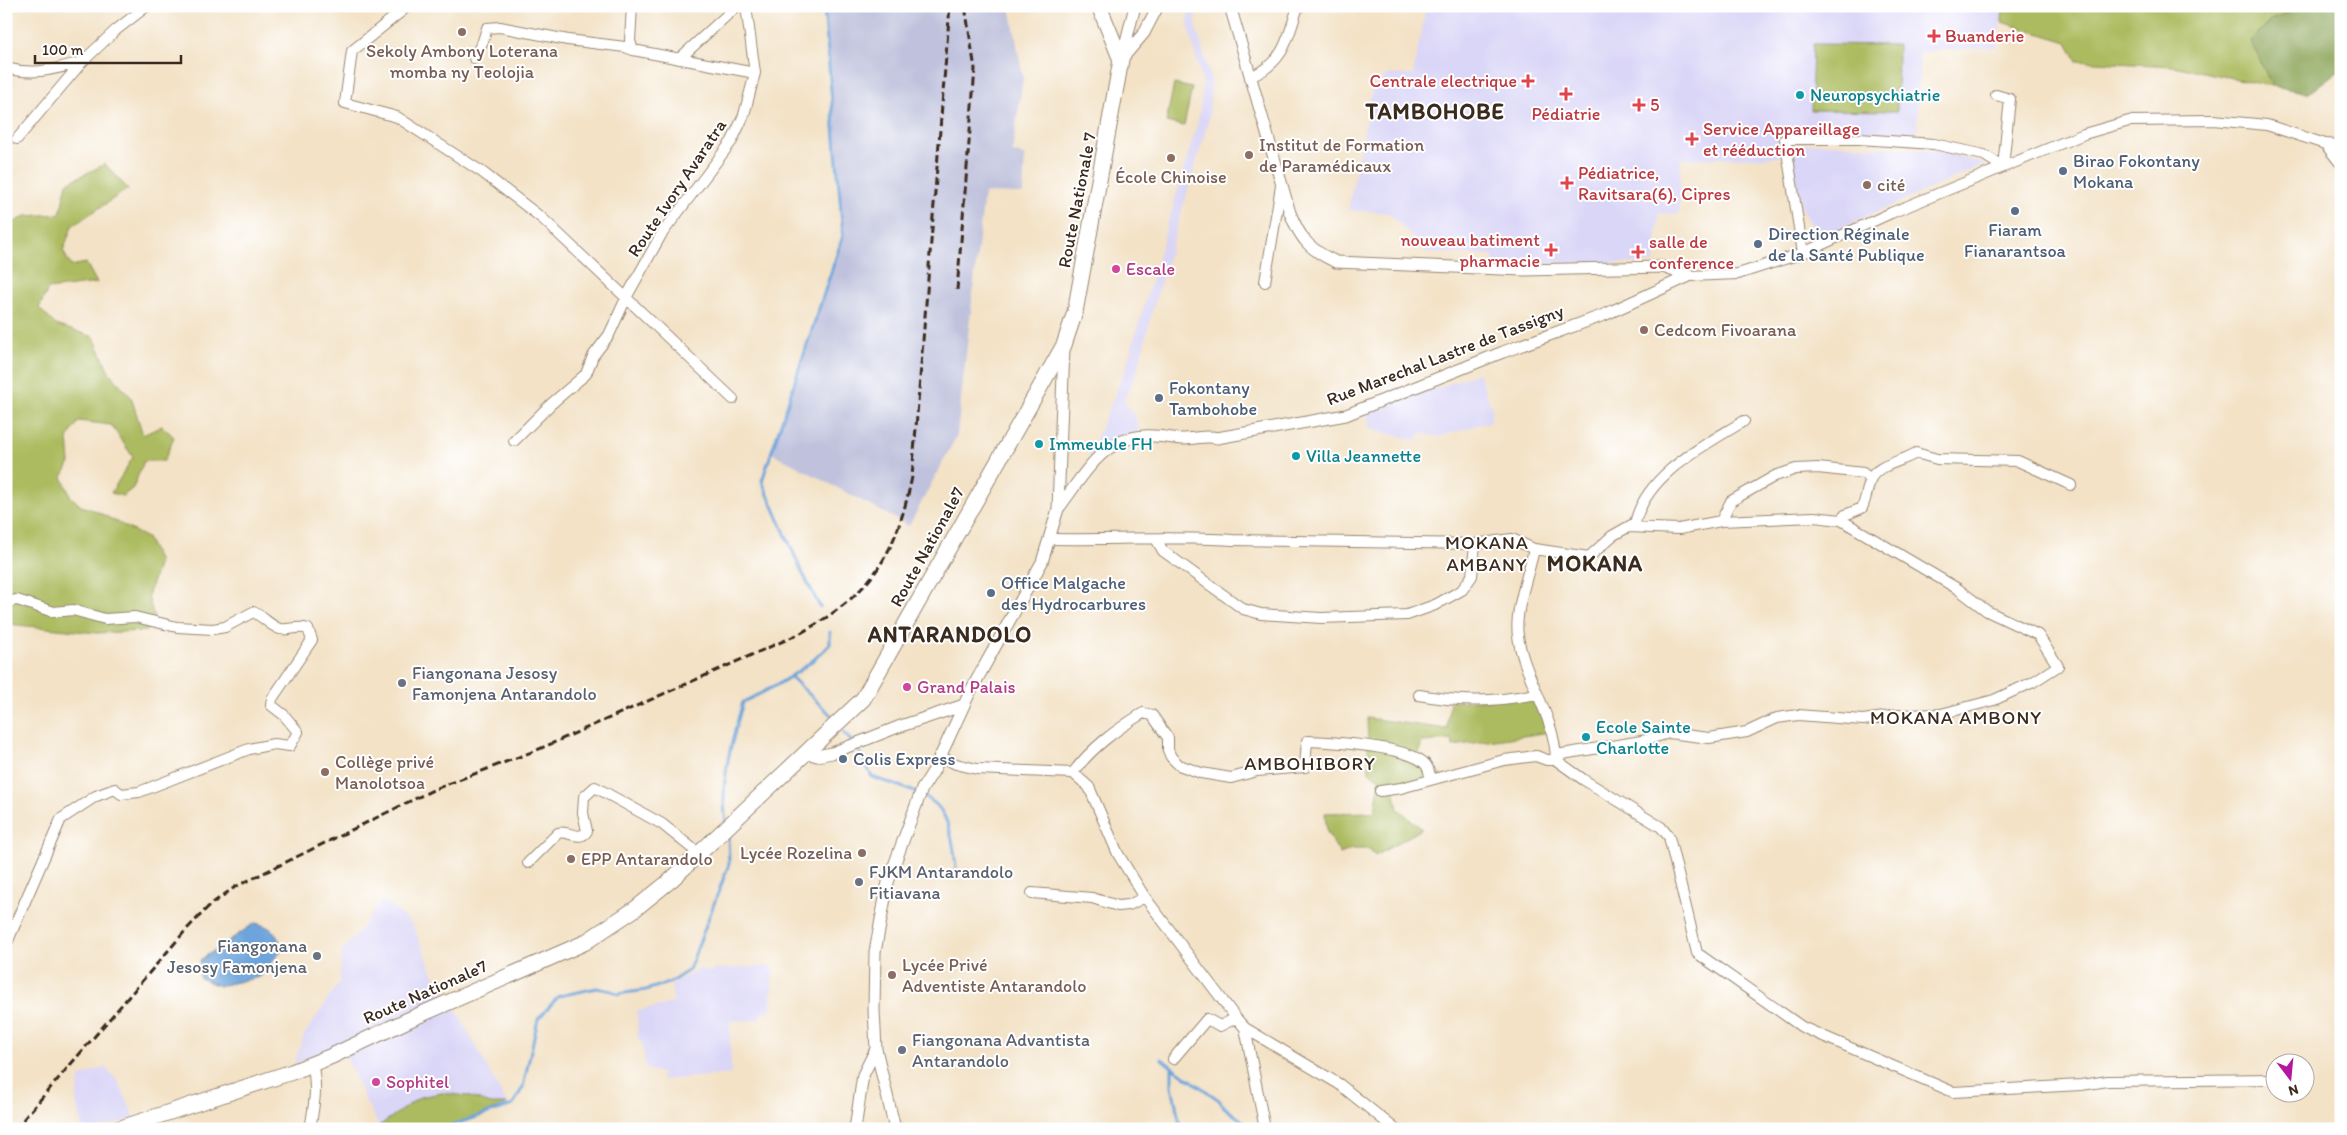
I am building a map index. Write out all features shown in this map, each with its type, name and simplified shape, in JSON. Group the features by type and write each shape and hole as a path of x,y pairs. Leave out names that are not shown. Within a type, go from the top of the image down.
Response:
{"main road":[{"path":"1099,6 1121,60"},
{"name":"Route Nationale 7","path":"1064,345 1076,312 1121,60"},
{"name":"Route Nationale7","path":"118,1129 312,1064 584,943 635,910 863,699 1064,345"}],"street":[{"path":"17,139 82,62 116,30 147,6"},
{"path":"408,6 352,51 345,103 397,117 482,172 543,218 734,399"},
{"path":"632,6 630,41 633,50"},
{"path":"679,59 737,6"},
{"name":"Route Ivory Avaratra","path":"514,441 551,404 586,374 593,356 609,335 627,296 661,236 732,141 744,115 755,73 746,6"},
{"path":"1121,60 1135,6"},
{"path":"1121,60 1144,33 1158,6"},
{"path":"1230,6 1281,186 1299,234 1316,252 1336,262 1524,270 1663,267 1689,276 1738,274 1803,253 2084,134 2129,121 2213,120 2267,125 2325,144 2341,144"},
{"path":"1250,77 1274,64 1291,29 1298,6"},
{"path":"474,58 487,28 500,27 568,40 625,47 755,73"},
{"path":"6,68 19,72 39,73 82,62"},
{"path":"1996,95 2010,99 2004,167"},
{"path":"1803,253 1784,138 1858,139 1934,144 1984,155 2004,167"},
{"path":"2325,144 2341,164"},
{"path":"1265,282 1281,186"},
{"name":"Rue Marechal Lastre de Tassigny","path":"1058,509 1098,456 1119,442 1143,436 1196,440 1346,415 1503,352 1604,315 1689,276"},
{"path":"895,1129 876,1049 874,1010 875,952 888,882 922,789 964,705 1042,562 1050,539 1058,509 1064,345"},
{"path":"1050,539 1200,538 1475,544 1512,539 1534,549 1590,557 1612,536 1635,523 1644,498 1663,476 1701,448 1744,421"},
{"path":"1841,520 1845,515 1862,508 1868,495 1870,479 1879,468 1901,462 1916,453 1937,459 2018,461 2071,485"},
{"path":"1721,521 1732,501 1775,476 1796,469 1818,468 1863,473 1870,479"},
{"path":"1380,791 1431,780 1504,760 1536,756 1556,757 1642,741 1669,733 1709,738 1747,732 1777,718 1798,715 1864,720 1898,715 1941,714 1994,700 2033,682 2058,666 2038,635 1987,611 1958,589 1841,520 1814,517 1721,521 1679,529 1628,527"},
{"path":"1156,539 1163,551 1243,609 1261,614 1321,618 1407,615 1435,605 1462,590 1472,576 1475,544"},
{"path":"1534,549 1518,616 1517,634 1521,651 1552,731 1556,757 1584,780 1661,827 1669,837 1697,953 1802,1027 1953,1092 2081,1085 2108,1081 2264,1079"},
{"path":"6,602 17,600 54,612 73,610 105,619 135,617 177,627 213,629 225,627 253,612 283,630 301,626 308,628 312,640 272,699 271,705 284,715 298,732 290,746 274,744 249,749 139,792 121,794 115,788 73,809 61,819 6,945"},
{"path":"1419,695 1474,702 1499,701 1537,694"},
{"path":"806,753 817,756 832,753 898,727 964,705"},
{"path":"1073,773 1085,757 1111,735 1143,714 1152,715 1168,738 1168,750 1171,757 1179,765 1201,773 1231,778 1257,771 1305,767 1307,741 1352,744 1414,756 1427,766 1431,780"},
{"path":"939,756 956,764 977,769 1073,773 1089,787 1118,854 1143,894 1245,1028 1292,1054 1339,1084 1395,1129"},
{"path":"528,863 558,832 561,831 580,837 584,835 587,831 583,813 584,796 595,787 662,824 698,853"},
{"path":"1032,893 1092,898 1118,906 1129,905 1143,894"},
{"path":"1173,1059 1207,1019 1220,1026 1236,1018"},
{"path":"1245,1028 1265,1129"},
{"path":"854,1129 863,1074 876,1049"},
{"path":"310,1129 316,1091 316,1078 312,1064"}],"shaded area":[{"path":"824,6 1010,6 1023,78 1012,152 1025,156 1023,194 984,193 957,435 909,526 770,452 843,235"},
{"path":"1189,6 1195,6 1196,27 1211,80 1209,119 1152,312 1138,369 1124,401 1135,417 1140,430 1111,442 1093,457 1089,456 1126,367 1199,117 1203,84 1188,26"},
{"path":"1426,6 2003,6 1997,47 1920,52 1917,137 1779,134 1781,157 1681,159 1679,214 1659,213 1654,263 1494,263 1493,255 1427,253 1389,213 1348,210 1372,90 1388,74 1413,75"},
{"name":"cité","path":"1816,143 1939,151 1985,164 1818,238 1801,206 1790,146"},
{"path":"1479,373 1493,412 1490,414 1492,421 1438,437 1420,433 1418,441 1370,429 1367,413"},
{"path":"383,899 412,924 444,998 369,1033 294,1064 304,1035 339,983 342,950 354,938"},
{"path":"773,966 771,1009 760,1014 760,1020 730,1021 731,1074 662,1080 661,1073 646,1069 642,1043 638,1039 637,1011 674,1003 671,985 699,969 714,972 714,969"},
{"path":"454,1006 507,1104 491,1104 467,1096 442,1093 420,1097 379,1126 364,1098 345,1054"},
{"path":"104,1067 118,1081 135,1118 96,1129 83,1129 76,1102 79,1078"}],"green space":[{"path":"2003,6 2303,6 2271,20 2251,41 2272,86 2173,66 2077,61 2067,42 2002,22"},
{"path":"2303,6 2341,6 2341,72 2335,73 2309,93 2272,86 2251,41 2271,20"},
{"path":"1813,44 1898,45 1897,111 1811,110"},
{"path":"1174,84 1192,88 1184,126 1166,122"},
{"path":"105,164 128,189 72,226 63,251 71,266 86,263 97,283 48,289 39,308 56,325 94,337 109,372 131,397 143,435 162,426 174,437 164,461 144,461 133,488 123,496 111,493 133,457 111,425 79,421 68,437 70,463 62,477 71,497 81,506 94,510 147,538 159,562 148,596 154,617 147,631 97,633 8,624 6,623 6,227 25,216 60,214 67,183"},
{"path":"1536,696 1551,732 1453,746 1452,740 1422,742 1418,758 1442,776 1394,788 1398,809 1422,829 1375,856 1370,849 1352,849 1340,854 1327,832 1325,813 1375,812 1380,779 1369,772 1367,718 1447,729 1450,702"},
{"path":"442,1093 467,1096 491,1104 507,1104 446,1129 391,1129 379,1126 420,1097"}],"water":[{"path":"255,923 270,928 283,948 260,977 219,986 200,978 200,960"}],"waterway":[{"path":"820,607 801,570 762,481 843,236 824,6"},
{"path":"726,823 724,807 725,777 743,702 778,684 811,662 830,644 830,632"},
{"path":"791,677 832,716"},
{"path":"843,732 852,742"},
{"path":"857,747 872,777 919,794 939,808 951,836 956,877"},
{"path":"440,1129 513,1105 523,1087 538,1019 559,996 597,988 618,994 646,990 671,982 689,970 729,864 728,834"},
{"path":"1162,1059 1172,1067 1172,1086 1181,1129"},
{"path":"1172,1067 1219,1100 1224,1107 1253,1129"}],"railway":[{"path":"15,1129 186,930 210,905 235,887 435,789 537,750 799,634 845,604 862,588 888,552 897,530 912,477 950,6"},
{"path":"957,290 975,69 965,6"}],"place":[{"name":"Sekoly Ambony Loterana momba ny Teolojia","path":"462,32"},
{"name":"Buanderie","path":"1934,36"},
{"name":"Centrale electrique","path":"1528,81"},
{"name":"Pédiatrie","path":"1566,94"},
{"name":"Neuropsychiatrie","path":"1800,95"},
{"name":"5","path":"1639,105"},
{"name":"Service Appareillage et rééduction","path":"1692,139"},
{"name":"Institut de Formation de Paramédicaux","path":"1249,155"},
{"name":"École Chinoise","path":"1171,158"},
{"name":"Birao Fokontany Mokana","path":"2063,171"},
{"name":"Pédiatrice, Ravitsara(6), Cipres","path":"1567,183"},
{"name":"cité","path":"1867,185"},
{"name":"Fiaram Fianarantsoa","path":"2015,211"},
{"name":"Direction Réginale de la Santé Publique","path":"1758,244"},
{"name":"nouveau batiment pharmacie","path":"1551,250"},
{"name":"salle de conference","path":"1638,252"},
{"name":"Escale","path":"1116,269"},
{"name":"Cedcom Fivoarana","path":"1644,330"},
{"name":"Fokontany Tambohobe","path":"1159,398"},
{"name":"Immeuble FH","path":"1039,444"},
{"name":"Villa Jeannette","path":"1296,456"},
{"name":"Office Malgache des Hydrocarbures","path":"991,593"},
{"name":"Fiangonana Jesosy Famonjena Antarandolo","path":"402,683"},
{"name":"Grand Palais","path":"907,687"},
{"name":"Ecole Sainte Charlotte","path":"1586,737"},
{"name":"Colis Express","path":"843,759"},
{"name":"Collège privé Manolotsoa","path":"325,772"},
{"name":"Lycée Rozelina","path":"862,853"},
{"name":"EPP Antarandolo","path":"571,859"},
{"name":"FJKM Antarandolo Fitiavana","path":"859,882"},
{"name":"Fiangonana Jesosy Famonjena","path":"317,956"},
{"name":"Lycée Privé Adventiste Antarandolo","path":"892,975"},
{"name":"Fiangonana Advantista Antarandolo","path":"902,1050"},
{"name":"Sophitel","path":"376,1082"}],"district":[{"name":"TAMBOHOBE","path":"1435,111"},
{"name":"MOKANA AMBANY","path":"1487,553"},
{"name":"MOKANA","path":"1595,563"},
{"name":"ANTARANDOLO","path":"950,634"},
{"name":"MOKANA AMBONY","path":"1956,717"},
{"name":"AMBOHIBORY","path":"1310,763"}]}
